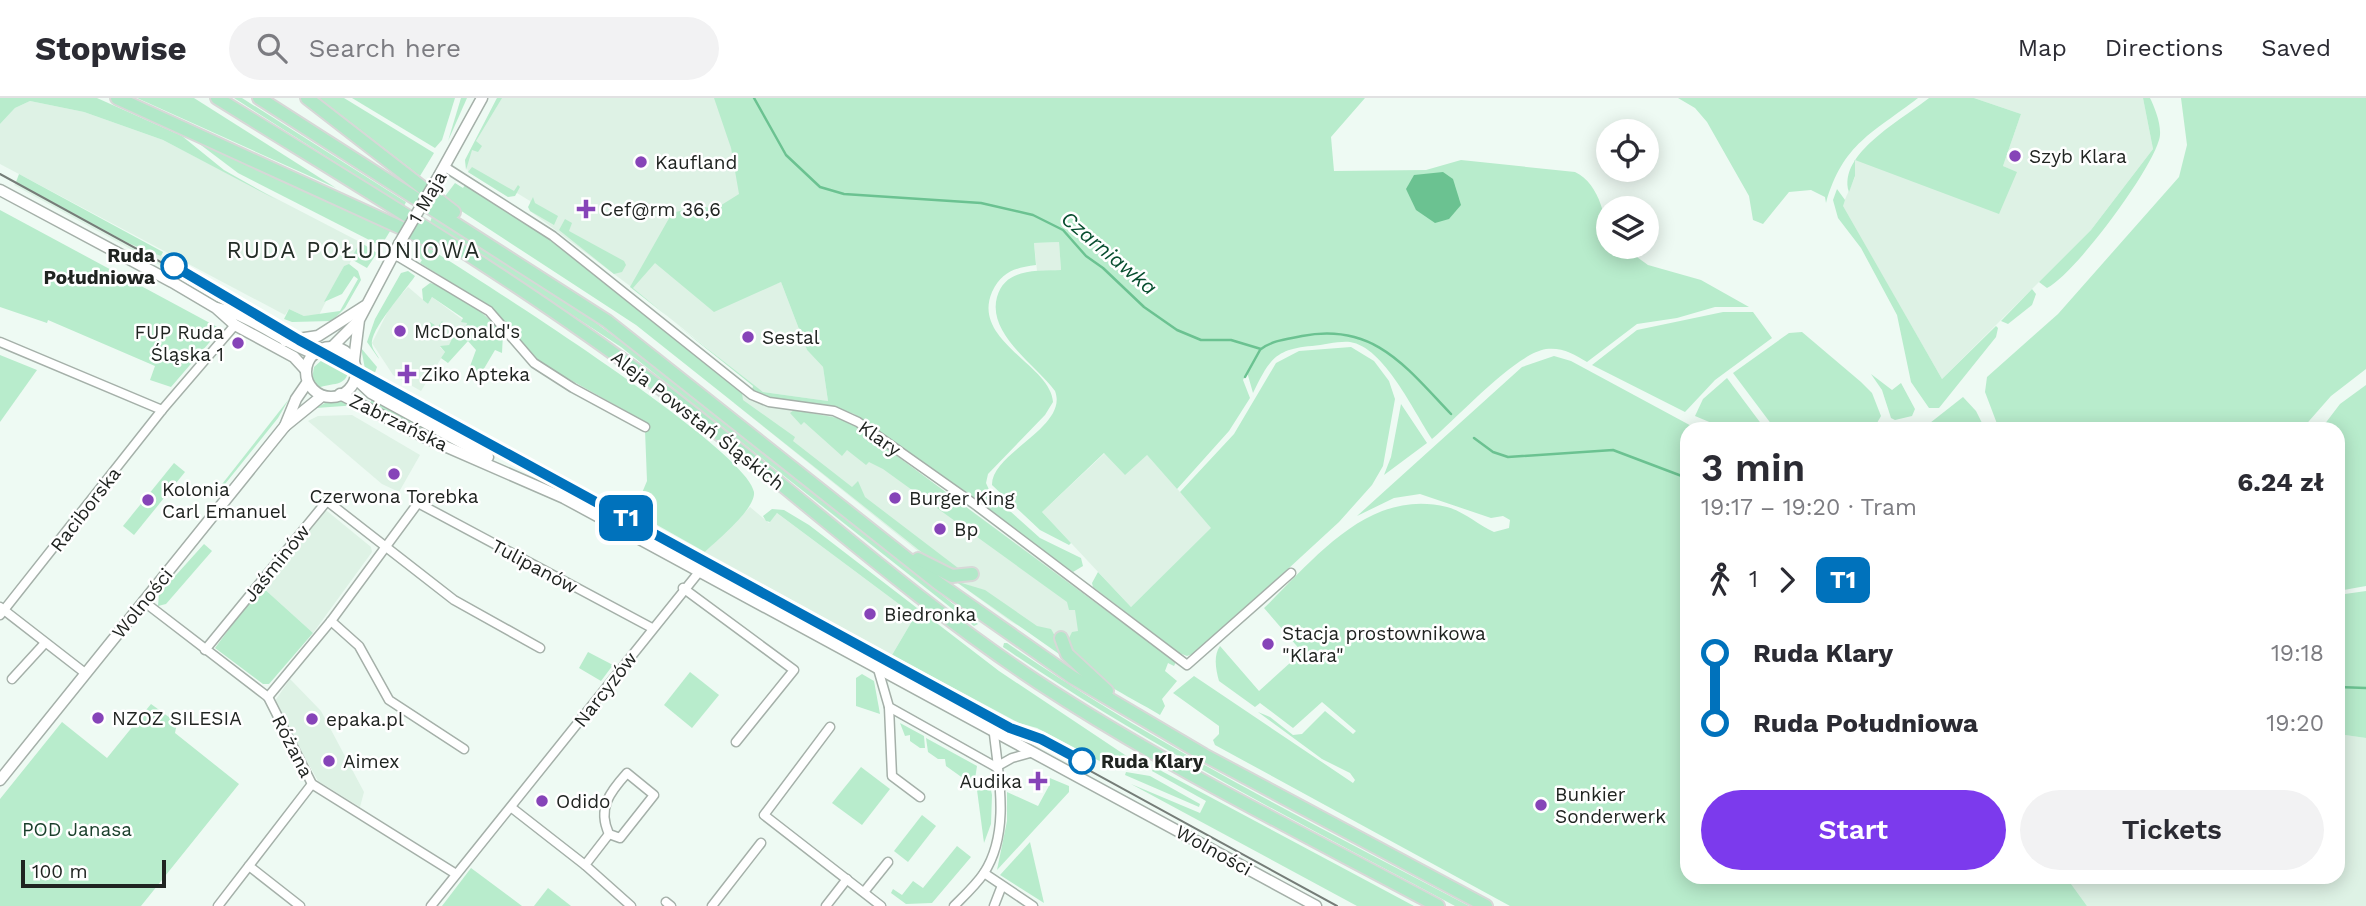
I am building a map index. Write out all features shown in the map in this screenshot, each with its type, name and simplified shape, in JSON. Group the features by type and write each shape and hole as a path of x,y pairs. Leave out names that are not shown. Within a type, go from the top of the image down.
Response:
{"main road":[{"path":"117,98 342,199 484,267"},
{"name":"Aleja Powstań Śląskich","path":"217,98 552,311 657,386 964,629 1038,682 1167,760 1438,906"},
{"name":"Aleja Powstań Śląskich","path":"259,98 515,260 667,365 889,544 1005,632 1145,722 1486,906"},
{"path":"307,98 515,260"},
{"path":"889,544 952,576 972,574"},
{"path":"1062,638 1067,654 1086,674 1145,722"}],"street":[{"name":"1 Maja","path":"331,348 359,320 475,111 479,98"},
{"name":"Klary","path":"442,170 554,236 752,395 769,402 834,411 858,422 956,491 1187,665 1291,573"},
{"path":"0,190 216,308 231,312 283,341 315,354"},
{"path":"394,254 489,311 534,363 573,388 645,427"},
{"path":"283,341 318,336 366,306"},
{"path":"216,308 233,328 294,357 305,369 307,383 322,396 340,394 356,379 354,360 338,348 315,354 305,369"},
{"name":"1 Maja","path":"354,360 359,320"},
{"name":"Raciborska","path":"85,673 2,611 162,410 233,328"},
{"path":"0,342 162,410"},
{"name":"Zabrzańska","path":"356,379 371,393 534,484 994,734 1111,794"},
{"name":"Wolności","path":"285,426 296,399 307,383"},
{"name":"Zabrzańska","path":"340,394 424,437 534,484"},
{"name":"Wolności","path":"1,778 285,426 322,396"},
{"name":"Jaśminów","path":"205,650 327,501 384,547"},
{"name":"Tulipanów","path":"384,547 418,503 652,628"},
{"path":"268,697 331,621 384,547 454,600 540,648"},
{"name":"Narcyzów","path":"431,906 512,808 683,588 699,572"},
{"path":"683,588 794,670 737,742"},
{"name":"Różana","path":"143,601 268,697 313,783 456,874"},
{"path":"331,621 359,646 388,700 464,749"},
{"path":"12,679 45,643"},
{"path":"878,669 889,707 892,776 920,797"},
{"path":"889,707 996,767"},
{"path":"830,727 764,815 881,906"},
{"path":"954,906 984,873 999,828 994,734"},
{"path":"996,767 1012,758 1030,753"},
{"path":"627,773 654,795 621,838 609,834 602,821 607,796 627,773"},
{"path":"218,906 313,783"},
{"name":"Wolności","path":"1111,794 1316,906"},
{"path":"512,808 631,906"},
{"path":"585,866 609,834"},
{"path":"712,906 761,843"},
{"path":"863,892 888,862"},
{"path":"249,866 300,906"},
{"path":"984,873 1001,888 1032,906"},
{"path":"826,906 847,879"},
{"path":"994,906 1001,888"}],"shaded area":[{"path":"497,98 717,98 770,286 781,282 807,350 823,367 828,401 763,392 630,286 530,211 530,201 517,193 508,197 468,172 465,160"},
{"path":"1974,98 2143,98 2153,149 2091,230 1942,379 1842,206 1855,177 1854,160 2016,172 2003,166 2021,114"},
{"path":"30,101 84,112 163,140 360,242 349,265 344,266 319,315 304,316 289,309 285,315 0,164 0,124 15,108"},
{"path":"1443,172 1453,179 1461,205 1449,219 1435,223 1416,210 1406,189 1414,175"},
{"path":"17,181 128,243 158,254 265,318 483,437 481,441 14,185"},
{"path":"1059,242 1061,270 1037,271 1034,243"},
{"path":"408,287 428,304 432,297 467,323 463,333 449,345 440,347 445,352 421,391 393,375 372,343 390,307"},
{"path":"742,393 768,406 829,415 850,422 1084,593 1076,658 1010,621 955,581 734,403"},
{"name":"Czerwona Torebka","path":"352,415 420,455 399,492 382,484 308,421 318,416"},
{"path":"1105,453 1147,455 1212,528 1131,607 1042,512"},
{"path":"570,485 968,702 965,706 568,489"},
{"path":"750,507 769,523 777,513 915,616 892,655 705,552"},
{"path":"327,511 371,547 372,552 313,633 261,586 322,512"},
{"path":"290,679 321,711 364,792 360,807 318,781 287,725 275,701"},
{"path":"2345,735 2366,738 2366,906 2087,906 2071,884 2345,884"}],"green space":[{"path":"0,98 97,98 182,136 224,170 277,200 163,140 84,112 30,101 15,108 0,124"},
{"path":"137,98 194,98 336,188"},
{"path":"234,98 242,98 406,202 404,206"},
{"path":"319,98 344,98 434,153 420,176"},
{"path":"352,98 455,98 442,140 435,148"},
{"path":"461,98 467,98 448,141"},
{"path":"497,98 502,98 476,141 482,146 478,152 472,150 466,170 465,160"},
{"path":"714,98 1365,98 1331,137 1334,171 1426,170 1461,160 1575,172 1584,177 1597,196 1596,259 1640,259 1648,265 1701,280 1749,307 1715,307 1677,318 1637,324 1587,362 1557,349 1533,353 1503,374 1432,439 1397,382 1375,355 1363,346 1341,342 1289,350 1274,359 1253,393 1247,372 1243,380 1250,398 1229,431 1177,489 1147,455 1125,475 1104,453 1042,512 1071,543 1069,545 1040,530 992,485 995,473 1003,462 1041,428 1051,416 1056,404 1055,391 1006,336 996,311 1001,288 1014,276 1032,271 1061,270 1059,242 1034,243 1036,265 1015,269 1000,279 992,292 989,309 992,325 1014,352 1040,376 1049,389 1053,402 1045,415 988,474 986,483 991,494 1040,538 1081,558 1083,566 1073,572 854,414 829,407 776,399 752,390 753,386 677,325 763,392 828,401 823,367 807,350 781,282 714,312 655,263 633,288 667,316 630,287 672,213 699,206 715,209 739,194 731,148"},
{"path":"1678,98 1918,98 1874,131 1851,153 1841,166 1826,203 1825,197 1811,190 1789,192 1763,224 1753,220 1749,196 1707,122 1695,108"},
{"path":"1929,98 1974,98 2021,114 2003,166 2017,172 1999,214 1856,160 1862,151 1889,127"},
{"path":"2143,98 2150,98 2159,124 2160,135 2153,155 2127,197 2093,243 2060,279 2047,288 2039,282 2091,230 2153,149"},
{"path":"2181,98 2366,98 2366,369 2331,396 2308,422 1996,422 1985,392 1987,377 2058,314 2179,177 2187,145"},
{"path":"185,133 392,228 381,246 238,173"},
{"path":"1855,161 1855,176 1849,192 1848,178"},
{"path":"472,167 514,191 518,185 520,187 515,196 508,197 468,172"},
{"path":"19,174 163,252 161,256 128,243 16,182"},
{"path":"455,183 463,188 465,185 556,243 742,393 743,400 795,437 793,441 852,487 858,481 865,497 962,571 956,573 934,562 636,325 443,199"},
{"path":"1837,189 1845,200 1843,206 1942,379 1996,326 1998,328 1996,337 1939,408 1929,408 1911,382 1897,315 1861,248 1838,218 1833,200"},
{"path":"533,197 535,203 558,216 554,225 530,211 528,207"},
{"path":"0,210 221,329 171,387 150,380 155,366 48,320 47,323 0,307"},
{"path":"432,217 584,314 681,386 978,624 974,626 621,347 430,222"},
{"path":"565,219 572,223 569,231 624,261 626,265 622,272 614,274 559,230"},
{"path":"360,242 377,253 367,268 351,259"},
{"path":"419,242 603,362 706,439 740,470 754,492 753,499 743,515 705,552 634,512 647,481 645,430 649,424 542,364 490,307 420,263 422,260 414,253"},
{"path":"349,264 358,271 361,280 345,308 332,321 292,322 284,319 289,309 304,316 340,311 358,279 354,276 342,294 324,302 344,266"},
{"path":"408,271 415,276 382,320 373,338 372,345 379,359 367,342 375,319 401,273"},
{"path":"430,283 449,290 470,303 503,334 502,353 495,350 482,372 487,376 482,377 469,369 476,350 468,341 448,363 441,358 445,352 440,346 449,345 455,333 463,333 467,323 461,322 463,318 432,297 428,304 423,300 422,289"},
{"path":"2032,289 2036,294 2032,305 2008,324 2001,321"},
{"path":"1723,312 1753,312 1772,338 1715,380 1685,412 1592,365 1637,330"},
{"path":"442,321 446,326 446,335 434,340 437,334 434,332 431,336 431,332 426,331 430,322 438,327"},
{"path":"1802,332 1872,393 1881,416 1878,422 1770,422 1733,373 1789,333"},
{"path":"1351,347 1374,361 1389,381 1395,399 1383,466 1372,485 1339,522 1198,652 1187,656 1179,653 1093,587 1092,583 1098,572 1131,607 1211,528 1180,492 1234,434 1276,363 1299,351"},
{"path":"361,348 377,367 373,378 366,374"},
{"path":"0,355 37,370 0,422"},
{"path":"1554,356 1571,361 1684,422 1680,422 1680,884 2071,884 2087,906 1510,906 1215,745 1213,740 1219,734 1219,726 1173,693 1194,676 1353,783 1355,780 1350,773 1322,759 1258,712 1270,717 1293,735 1302,734 1325,711 1353,734 1356,731 1322,702 1293,728 1260,703 1255,707 1219,681 1216,654 1220,646 1259,691 1302,652 1264,608 1323,550 1344,532 1367,518 1392,508 1418,504 1454,509 1494,532 1509,528 1510,520 1503,516 1491,518 1420,494 1394,498 1357,516 1522,367"},
{"path":"331,358 349,369 347,375 342,382 318,388 312,379 314,367 322,360"},
{"path":"1871,374 1892,390 1901,383 1915,409 1912,416 1895,420 1891,418 1882,390"},
{"path":"1727,378 1760,422 1709,422 1695,416 1703,399"},
{"path":"2366,385 2366,586 2345,590 2345,422 2326,422 2340,404"},
{"path":"1963,397 1976,411 1982,422 1931,422"},
{"path":"373,398 463,448 426,434 370,403"},
{"path":"289,399 278,418 221,489 219,488"},
{"path":"342,401 358,405 316,408 325,403"},
{"path":"1401,404 1427,443 1384,475 1391,457"},
{"path":"794,410 843,419 863,431 1176,662 1174,666 1168,663 1165,671 1177,681 1162,699 1165,706 1160,715 1095,676 1074,655 1067,642 1072,632 1078,631 1075,610 1069,610 1067,602 883,469 869,462 866,465 847,450 842,456 804,422 801,425 790,413"},
{"path":"174,463 185,472 134,535 123,526"},
{"path":"567,488 965,706 964,708 578,497"},
{"path":"772,509 784,510 809,525 999,671 1143,767 1105,764 1037,728 1019,723 892,655 915,616 777,513 770,522 766,521 763,516"},
{"path":"204,544 212,551 166,604 158,606 159,594"},
{"path":"955,581 985,590 1037,626 1051,629 1069,661"},
{"path":"261,586 313,633 269,684 263,684 215,648"},
{"path":"2366,591 2366,738 2345,735 2345,594"},
{"path":"1004,643 1176,749 1469,906 1455,906 1168,750 1057,683 1003,647"},
{"path":"588,652 613,665 601,681 579,668"},
{"path":"690,672 719,695 692,728 664,705"},
{"path":"862,674 874,681 880,714 856,706 856,678"},
{"name":"POD Janasa","path":"151,704 177,723 175,733 239,784 141,906 0,906 0,799 62,722 107,758"},
{"path":"900,723 924,736 925,748 920,748 910,741 910,735 905,736"},
{"path":"926,738 977,766 974,786 946,766 945,759 938,759 928,752"},
{"path":"861,767 890,789 862,825 832,803"},
{"path":"1154,767 1414,906 1357,906 1131,784 1200,813 1206,801 1152,771"},
{"path":"1126,772 1150,776 1200,804 1199,807 1125,775"},
{"path":"1045,776 1069,786 1069,792 997,870 1007,821 1007,792 1038,806 1050,784 1043,779"},
{"path":"977,790 991,790 992,795 991,824 984,843"},
{"path":"922,815 936,826 908,862 894,851"},
{"path":"1030,842 1044,903 1000,875"},
{"path":"957,846 971,857 932,903 906,904 891,893 893,889 902,895 913,881 923,888"},
{"path":"471,868 522,906 442,906"},
{"path":"548,888 571,906 534,906"}],"waterway":[{"name":"Czarniawka","path":"754,98 786,155 820,187 844,194 981,203 1033,215 1063,230 1086,256 1103,268 1144,307 1177,330 1201,340 1231,340 1261,349 1276,342 1327,333 1369,342 1403,365 1451,414"},
{"path":"1245,377 1260,350"},
{"name":"Czarniawka","path":"1474,438 1493,452 1508,457 1613,450 1680,475"},
{"name":"Czarniawka","path":"2345,687 2366,688"}],"tram line":[{"path":"0,174 1337,906"},
{"name":"T1","path":"174,266 299,340 1010,728 1041,739 1082,761"}],"place":[{"name":"Szyb Klara","path":"2015,156"},
{"name":"Kaufland","path":"641,162"},
{"name":"Cef@rm 36,6","path":"586,209"},
{"name":"Ruda Południowa","path":"174,266"},
{"name":"McDonald's","path":"400,331"},
{"name":"Sestal","path":"748,337"},
{"name":"FUP Ruda Śląska 1","path":"238,343"},
{"name":"Ziko Apteka","path":"407,374"},
{"name":"Czerwona Torebka","path":"394,474"},
{"name":"Burger King","path":"895,498"},
{"name":"Kolonia Carl Emanuel","path":"148,500"},
{"name":"Bp","path":"940,529"},
{"name":"Biedronka","path":"870,614"},
{"name":"Stacja prostownikowa \"Klara\"","path":"1268,644"},
{"name":"NZOZ SILESIA","path":"98,718"},
{"name":"epaka.pl","path":"312,719"},
{"name":"Aimex","path":"329,761"},
{"name":"Ruda Klary","path":"1082,761"},
{"name":"Audika","path":"1038,781"},
{"name":"Odido","path":"542,801"},
{"name":"Bunkier Sonderwerk","path":"1541,805"}],"district":[{"name":"RUDA POŁUDNIOWA","path":"354,250"}]}
